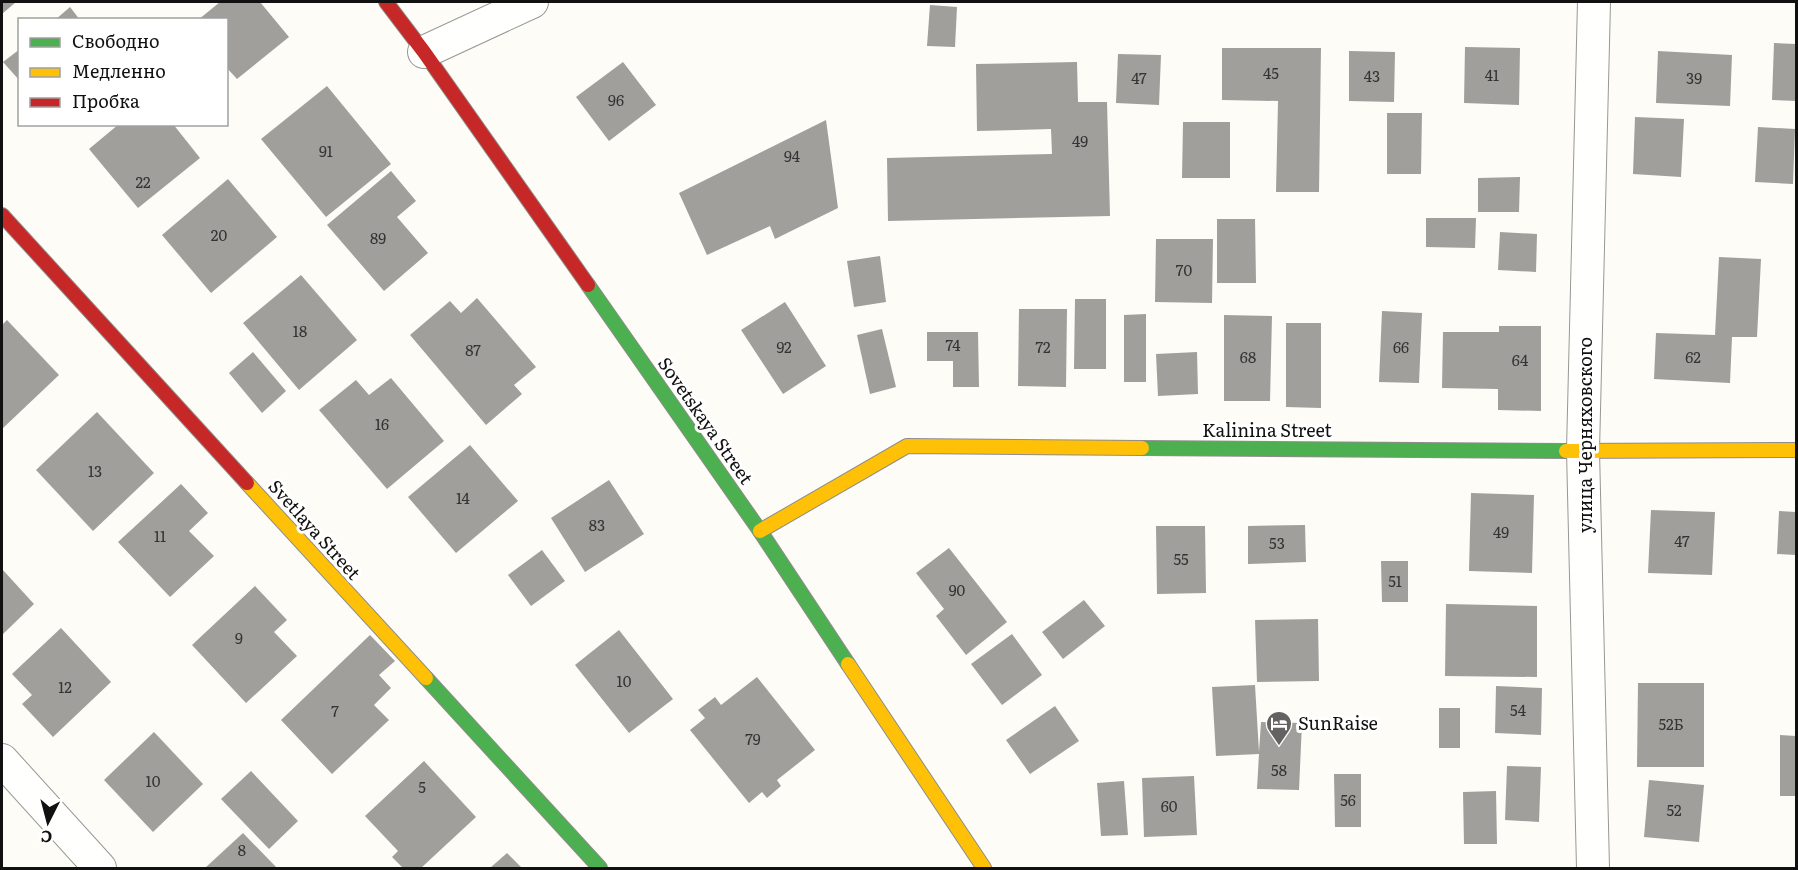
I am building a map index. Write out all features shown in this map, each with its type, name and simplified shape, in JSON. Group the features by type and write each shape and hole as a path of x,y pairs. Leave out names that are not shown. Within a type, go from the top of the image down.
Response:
{"street":[{"name":"Sovetskaya Street","path":"386,2 424,52 760,531 984,868"},
{"path":"424,52 532,2"},
{"name":"улица Черняховского","path":"1593,868 1583,452 1594,2"},
{"name":"Svetlaya Street","path":"2,215 600,868"},
{"name":"Kalinina Street","path":"760,531 907,446 1583,452 1797,450"},
{"path":"2,760 100,868"}],"building":[{"path":"2,2 16,2 2,14"},
{"path":"220,2 260,2 289,37 237,79 228,69 228,18 200,18"},
{"path":"930,5 957,7 955,47 927,46"},
{"path":"70,7 78,18 57,18"},
{"path":"1774,43 1796,44 1796,101 1772,100"},
{"path":"1465,47 1520,48 1519,105 1464,103"},
{"path":"1222,48 1321,48 1319,192 1276,192 1278,101 1222,100"},
{"path":"18,51 18,79 3,62"},
{"path":"1349,51 1395,52 1394,102 1349,101"},
{"path":"1658,51 1732,55 1730,106 1656,103"},
{"path":"1118,54 1161,55 1159,105 1116,103"},
{"path":"623,62 656,105 609,141 576,97"},
{"path":"1077,62 1078,102 1107,102 1110,216 888,221 887,158 1052,154 1051,129 977,131 976,64"},
{"path":"327,86 391,164 326,217 261,139"},
{"path":"1387,113 1422,113 1421,174 1387,174"},
{"path":"1635,117 1684,119 1681,177 1633,174"},
{"path":"826,120 838,208 775,239 770,226 707,255 679,193"},
{"path":"1183,122 1230,122 1230,178 1182,178"},
{"path":"117,126 175,126 200,158 138,208 89,149"},
{"path":"1758,127 1795,129 1793,184 1755,182"},
{"path":"391,171 416,201 397,217 428,253 384,291 327,225"},
{"path":"1520,177 1519,212 1478,212 1478,178"},
{"path":"228,179 277,237 211,293 162,235"},
{"path":"1426,218 1476,218 1475,248 1426,247"},
{"path":"1217,219 1255,219 1256,283 1217,283"},
{"path":"1500,232 1537,234 1536,272 1498,270"},
{"path":"1156,239 1213,239 1212,303 1155,302"},
{"path":"880,256 886,302 854,307 847,261"},
{"path":"1719,257 1761,259 1757,337 1732,337 1730,383 1654,379 1656,333 1715,335"},
{"path":"301,275 357,340 299,390 243,323"},
{"path":"477,298 536,367 514,385 522,394 486,425 410,335 450,301 461,313"},
{"path":"1075,299 1106,299 1106,369 1074,369"},
{"path":"785,302 826,366 783,394 741,330"},
{"path":"1019,309 1067,309 1066,387 1018,386"},
{"path":"1382,311 1422,313 1419,383 1379,382"},
{"path":"1146,314 1146,382 1124,382 1124,315"},
{"path":"1224,315 1272,316 1270,401 1224,401"},
{"path":"7,320 59,375 2,429 2,325"},
{"path":"1286,323 1321,323 1321,408 1286,407"},
{"path":"1499,326 1541,326 1541,411 1498,410 1498,389 1442,388 1443,332 1499,332"},
{"path":"882,329 896,387 870,394 857,335"},
{"path":"927,332 978,332 979,387 953,387 953,361 927,361"},
{"path":"253,352 286,391 262,413 229,373"},
{"path":"1197,352 1198,394 1158,396 1156,354"},
{"path":"391,378 444,441 387,489 319,410 356,380 369,395"},
{"path":"97,412 154,473 93,531 36,470"},
{"path":"470,445 518,501 456,553 408,497"},
{"path":"609,480 644,534 585,572 551,518"},
{"path":"181,484 208,513 189,531 214,556 170,597 118,542"},
{"path":"1471,493 1534,495 1532,573 1469,571"},
{"path":"1651,510 1715,512 1712,575 1648,573"},
{"path":"1779,511 1796,512 1796,555 1777,554"},
{"path":"1305,525 1306,562 1248,564 1248,526"},
{"path":"1156,526 1205,526 1206,593 1157,594"},
{"path":"949,548 1007,622 966,655 936,616 944,609 916,573"},
{"path":"542,550 565,581 531,606 508,575"},
{"path":"1381,561 1408,561 1408,602 1382,602"},
{"path":"2,569 34,604 2,635"},
{"path":"255,586 287,620 274,632 297,656 246,703 192,645"},
{"path":"1084,600 1105,626 1063,659 1042,632"},
{"path":"1446,604 1537,606 1537,677 1445,676"},
{"path":"1318,619 1319,681 1257,682 1255,620"},
{"path":"61,628 111,682 53,737 22,704 32,695 12,674"},
{"path":"619,630 673,699 629,733 575,665"},
{"path":"1012,634 1042,675 1002,705 971,664"},
{"path":"370,635 395,661 379,675 391,688 374,705 389,720 332,774 281,720"},
{"path":"757,677 815,750 777,780 781,786 767,798 762,792 749,803 690,730 705,718 698,710 715,697 721,705"},
{"path":"1638,683 1704,683 1704,767 1637,767"},
{"path":"1255,685 1259,752 1261,722 1302,723 1299,790 1257,789 1259,754 1216,756 1212,687"},
{"path":"1496,686 1542,688 1541,735 1495,733"},
{"path":"1055,706 1079,741 1030,774 1006,740"},
{"path":"1439,708 1460,708 1460,748 1439,748"},
{"path":"154,732 203,784 153,832 104,780"},
{"path":"1780,735 1796,736 1796,796 1780,796"},
{"path":"424,761 476,817 421,868 403,868 392,857 398,851 365,816"},
{"path":"1507,766 1541,767 1539,822 1505,820"},
{"path":"251,771 298,821 269,849 221,799"},
{"path":"1334,774 1361,774 1361,827 1335,827"},
{"path":"1194,776 1197,835 1144,837 1142,778"},
{"path":"1649,780 1704,785 1699,842 1644,837"},
{"path":"1124,781 1128,835 1101,836 1097,783"},
{"path":"1496,791 1497,844 1464,844 1463,792"},
{"path":"243,833 277,868 205,868"},
{"path":"507,853 522,868 490,868"}],"traffic: fast":[{"path":"588,285 760,531 848,664"},
{"path":"1142,448 1566,451"},
{"path":"426,678 600,868"}],"traffic: slow":[{"path":"760,531 907,446 1142,448"},
{"path":"1566,451 1796,450"},
{"path":"247,483 426,678"},
{"path":"848,664 984,868"}],"traffic: jam":[{"path":"386,2 424,52 588,285"},
{"path":"2,215 247,483"}],"place":[{"name":"SunRaise","path":"1279,747"}]}
